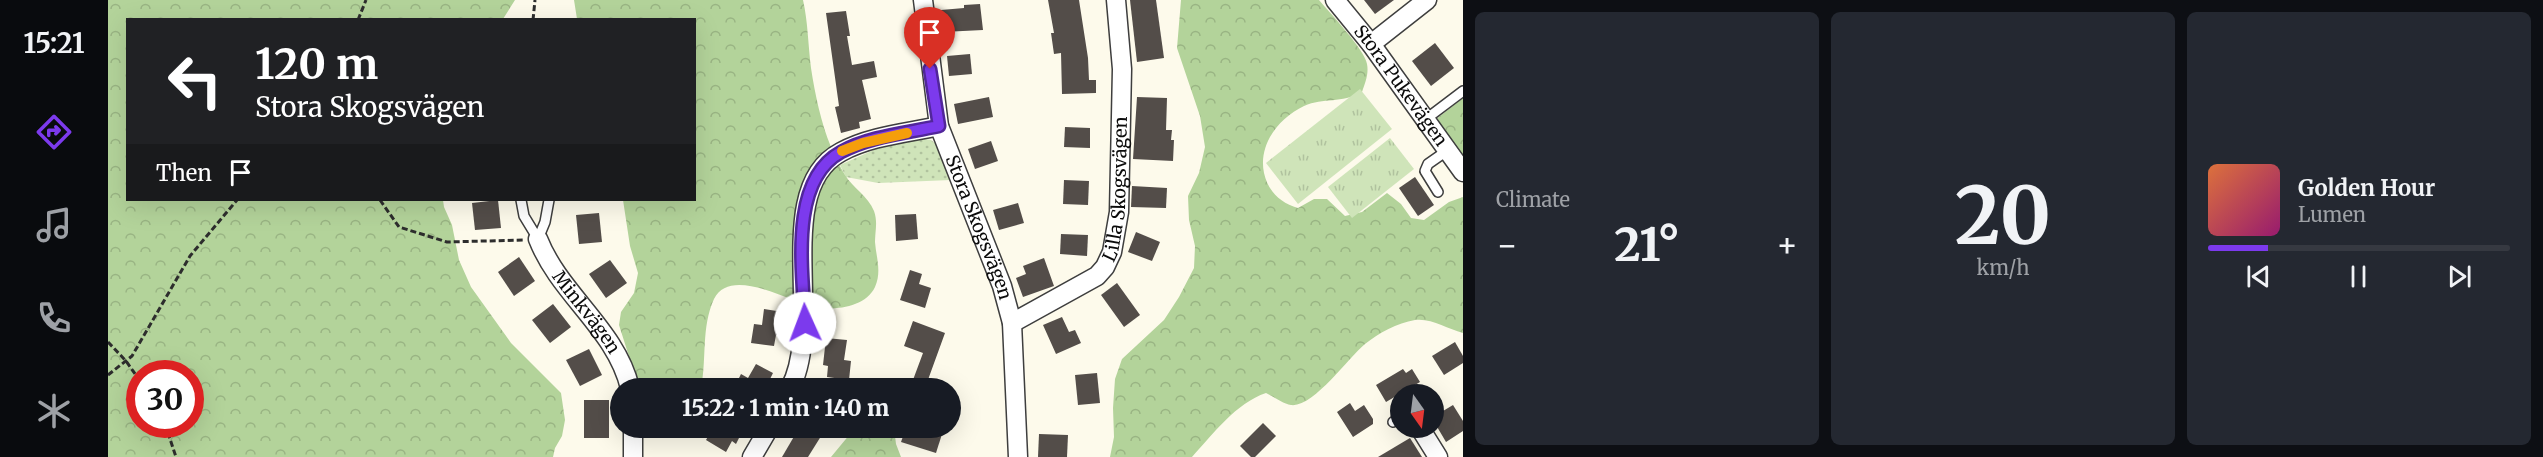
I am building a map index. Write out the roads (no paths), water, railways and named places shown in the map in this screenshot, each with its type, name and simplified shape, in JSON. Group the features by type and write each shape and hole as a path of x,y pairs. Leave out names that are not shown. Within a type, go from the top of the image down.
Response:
{"street":[{"name":"Stora Skogsvägen","path":"923,0 939,126 1002,286 1012,323 1018,457"},
{"name":"Lilla Skogsvägen","path":"1012,323 1097,276 1106,267 1112,252 1120,190 1121,50 1116,0"},
{"name":"Stora Pukevägen","path":"1335,0 1371,44 1463,172"},
{"path":"1371,44 1427,0"},
{"path":"794,378 802,356 805,323 803,225 809,192 815,179 830,159 850,147 939,126"},
{"name":"Minkvägen","path":"538,239 546,260 561,282 598,325 613,347 627,378"},
{"path":"633,438 633,457"},
{"path":"752,457 763,438"},
{"path":"1426,438 1438,457"}],"lane":[{"path":"1426,119 1463,91"},
{"path":"1438,192 1425,171 1428,164 1448,150"},
{"name":"Minkvägen","path":"521,201 524,216 538,239"},
{"path":"538,239 549,201"}]}
